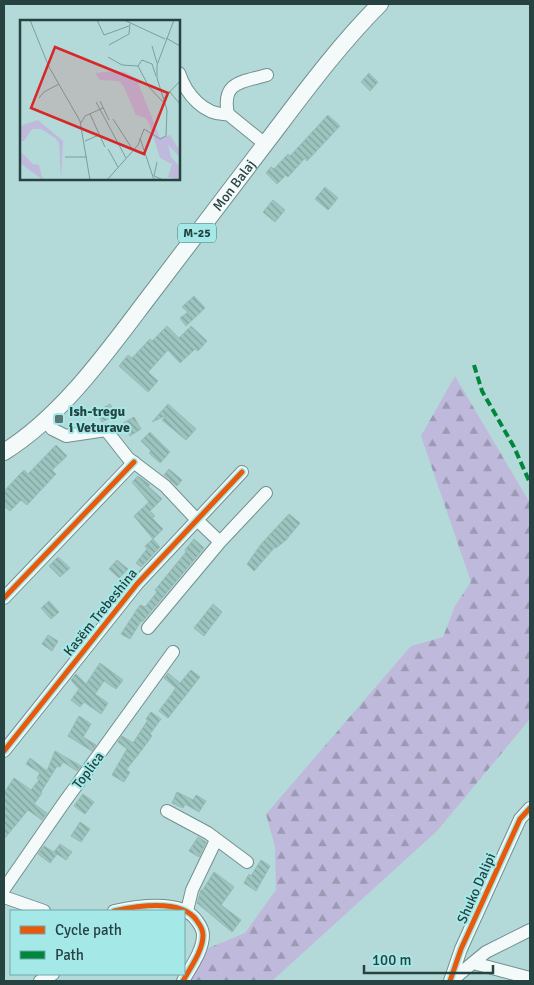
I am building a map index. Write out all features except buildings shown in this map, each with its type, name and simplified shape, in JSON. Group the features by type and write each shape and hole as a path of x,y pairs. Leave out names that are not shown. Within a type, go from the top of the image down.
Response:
{"main road":[{"name":"Mon Balaj","path":"4,452 31,432 65,402 125,327 326,65 380,4"}],"street":[{"path":"265,144 228,114 226,106 230,88 235,84 267,75"},
{"path":"180,76 194,99 206,109 217,115 228,114"},
{"path":"45,420 52,429 66,436 106,430 124,454 165,486 220,542"},
{"path":"4,596 134,462"},
{"name":"Kasëm Trebeshina","path":"4,751 132,590 242,472"},
{"path":"148,628 220,542 266,493"},
{"name":"Toplica","path":"4,889 173,652"},
{"name":"Shuko Dalipi","path":"450,981 461,949 520,819 530,808"},
{"path":"167,811 208,833 246,862"},
{"path":"183,981 201,944 203,934 195,918 187,911 192,890 216,840"},
{"path":"4,897 41,910"},
{"path":"118,910 153,905 183,910"},
{"path":"450,981 486,952 530,930"},
{"path":"473,963 530,978"},
{"path":"40,981 51,975"}],"green space":[{"path":"455,376 530,503 530,719 437,831 272,981 180,981 201,951 245,933 276,890 275,847 266,814 411,646 443,637 455,606 471,582 421,436"}],"marked path":[{"path":"474,365 482,391 514,447 530,483"}],"cycle path":[{"path":"4,598 134,462"},
{"path":"4,751 137,584 242,472"},
{"path":"450,981 461,949 520,819 530,808"},
{"path":"119,910 146,906 170,906 183,910"},
{"path":"183,981 201,947 203,933 197,921 185,911"}],"place":[{"name":"Ish-tregu i Veturave","path":"59,419"}]}
